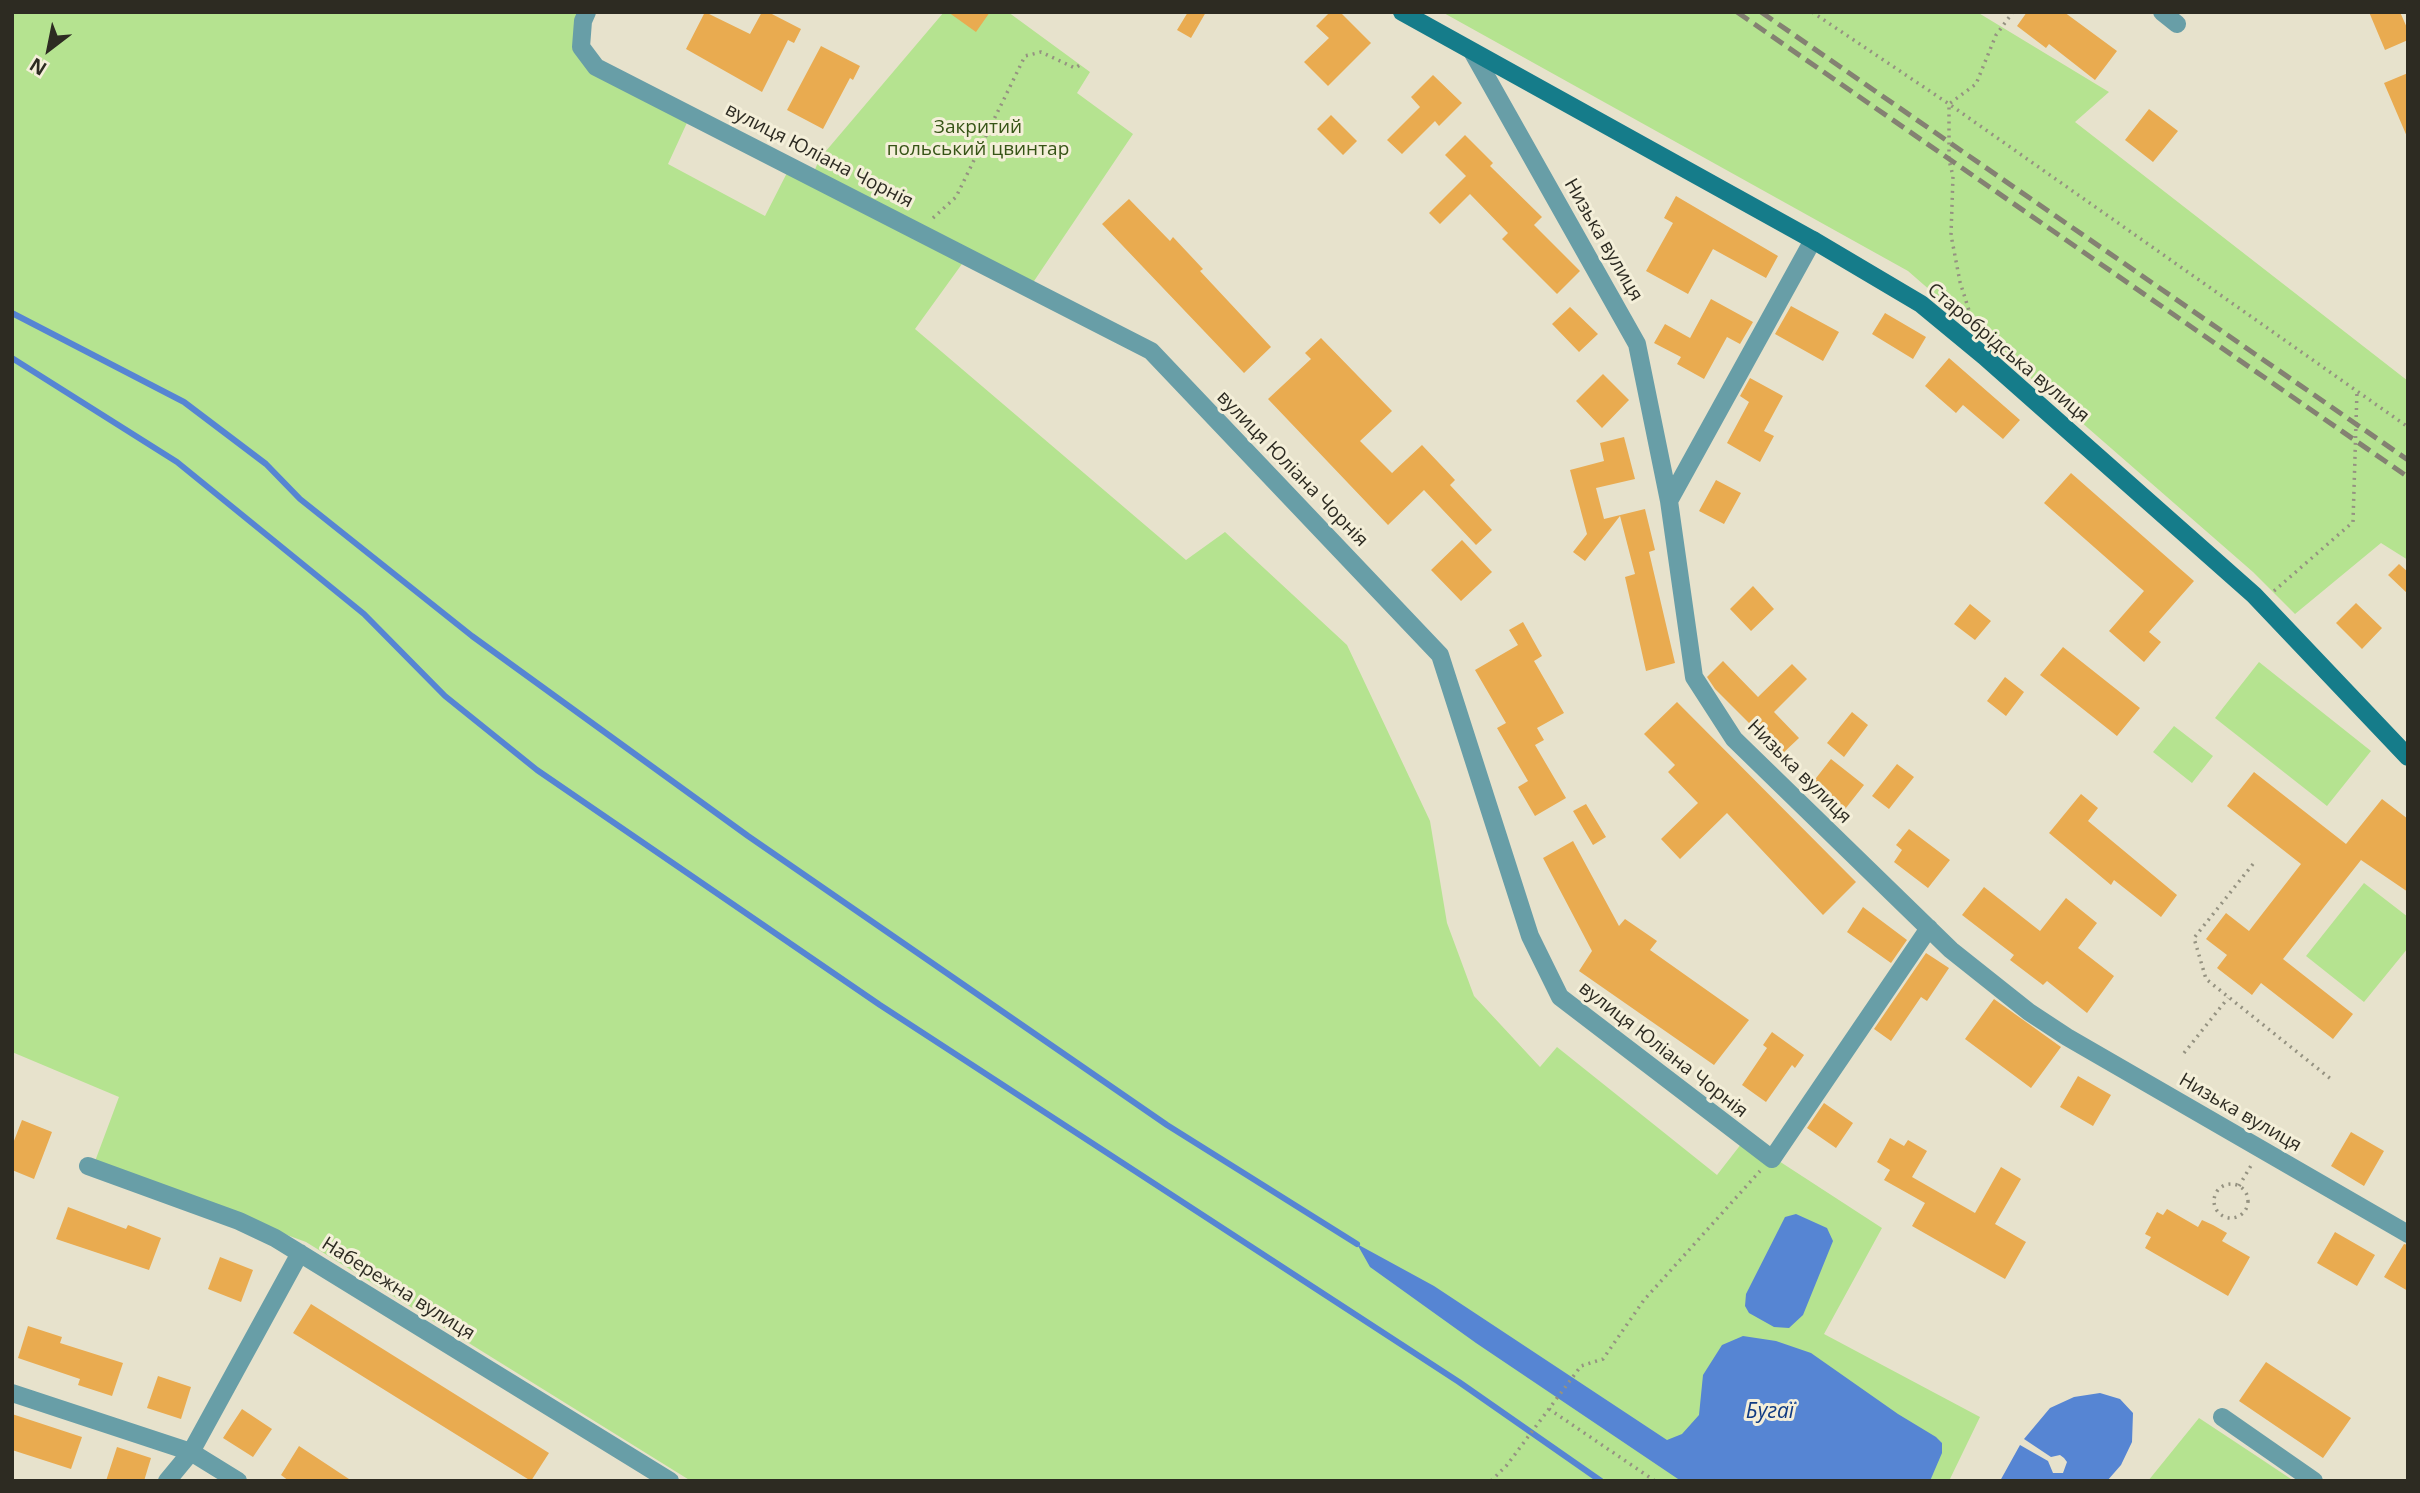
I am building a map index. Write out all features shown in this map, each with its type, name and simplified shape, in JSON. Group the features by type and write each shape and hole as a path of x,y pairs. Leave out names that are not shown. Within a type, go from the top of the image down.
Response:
{"street":[{"name":"вулиця Юліана Чорнія","path":"587,12 583,21 581,47 596,67 1151,351 1440,655 1530,936 1560,997 1772,1158"},
{"name":"Старобрідська вулиця","path":"1402,12 1813,240 1921,304 1984,356 2254,595 2408,757"},
{"path":"2162,12 2177,24"},
{"name":"Низька вулиця","path":"1473,53 1637,344 1669,501 1694,677 1734,739 1951,950 2055,1030 2408,1234"},
{"path":"1669,501 1813,240"},
{"path":"1772,1158 1929,928"},
{"name":"Набережна вулиця","path":"88,1166 239,1221 300,1253 670,1481"},
{"path":"167,1481 191,1452 300,1253"},
{"path":"12,1393 191,1452 238,1481"},
{"path":"2222,1417 2314,1481"}],"path":[{"path":"1812,12 1949,104 2408,426"},
{"path":"1949,104 1976,84 1996,35 2013,12"},
{"path":"929,221 945,210 956,197 1025,56 1041,52 1075,68 1080,65"},
{"path":"1949,104 1949,160 1953,176 1951,235 1960,282 1984,356"},
{"path":"2254,595 2273,592 2353,522 2357,391"},
{"path":"2253,864 2194,938 2206,979 2332,1080"},
{"path":"2184,1053 2228,998"},
{"path":"2239,1186 2256,1157"},
{"path":"1491,1481 1507,1465 1581,1366 1603,1359 1644,1300 1772,1158"},
{"path":"2229,1184 2239,1186 2248,1200 2245,1210 2232,1217 2220,1214 2214,1205 2219,1188 2229,1184"},
{"path":"1549,1409 1655,1481"}],"green space":[{"path":"12,12 586,12 583,21 596,67 691,114 668,164 765,216 791,165 967,257 915,329 1186,560 1225,532 1347,645 1430,821 1447,923 1474,996 1540,1067 1557,1047 1717,1175 1745,1139 1882,1228 1824,1334 1980,1417 1949,1481 691,1481 306,1242 94,1164 119,1097 12,1052"},
{"name":"Закритий польський цвинтар","path":"944,12 1008,12 1090,72 1077,93 1133,134 1030,287 813,174 820,158"},
{"path":"1442,12 1977,12 2109,92 2075,122 2408,381 2408,560 2381,543 2295,614 2253,572 1908,271"},
{"path":"2259,662 2371,751 2327,806 2215,718"},
{"path":"2174,726 2213,756 2192,783 2153,752"},
{"path":"2364,883 2408,917 2408,948 2364,1002 2306,956"},
{"path":"2199,1418 2258,1457 2294,1481 2148,1481"}],"water":[{"path":"1796,1214 1827,1228 1833,1241 1803,1315 1789,1328 1774,1327 1749,1313 1745,1306 1746,1294 1785,1217"},
{"name":"Бугаї","path":"1357,1244 1434,1286 1667,1440 1682,1434 1699,1415 1703,1375 1722,1345 1743,1336 1776,1341 1811,1353 1898,1414 1936,1437 1942,1443 1942,1453 1930,1481 1681,1481 1476,1343 1370,1267"},
{"path":"2100,1393 2120,1399 2133,1413 2132,1442 2121,1465 2107,1481 2000,1481 2020,1445 2048,1461 2053,1473 2063,1473 2067,1462 2064,1458 2060,1455 2051,1457 2024,1439 2050,1408 2074,1397"}],"building":[{"path":"705,12 750,34 762,12 768,12 801,29 794,43 788,40 762,92 686,49"},
{"path":"948,12 990,12 976,32"},
{"path":"1188,12 1206,12 1191,38 1177,30"},
{"path":"1330,12 1340,12 1371,43 1328,86 1304,62 1329,38 1316,26"},
{"path":"2027,12 2064,12 2117,51 2095,80 2049,44 2046,48 2017,26"},
{"path":"2369,12 2400,12 2408,30 2408,40 2385,50"},
{"path":"821,46 860,66 853,80 850,78 823,129 787,110"},
{"path":"2408,73 2408,139 2384,83"},
{"path":"1433,75 1462,103 1439,126 1435,121 1402,154 1387,140 1420,107 1411,97"},
{"path":"2149,109 2178,131 2153,162 2125,140"},
{"path":"1331,115 1357,141 1343,155 1317,129"},
{"path":"1465,135 1493,163 1490,166 1542,217 1534,225 1580,271 1557,294 1502,239 1508,233 1470,194 1440,224 1429,213 1466,176 1445,155"},
{"path":"1676,196 1778,256 1766,278 1713,249 1688,294 1646,271 1673,223 1664,218"},
{"path":"1129,199 1170,241 1173,237 1203,269 1200,271 1271,347 1244,373 1102,224"},
{"path":"1711,299 1753,322 1740,344 1727,337 1704,379 1677,364 1681,357 1654,343 1665,324 1690,338"},
{"path":"1791,306 1839,332 1823,361 1775,334"},
{"path":"1570,307 1598,334 1579,352 1552,324"},
{"path":"1885,313 1926,337 1913,359 1872,334"},
{"path":"1321,338 1392,411 1360,441 1392,473 1422,445 1455,480 1450,485 1492,530 1476,545 1424,490 1388,525 1268,399 1311,359 1305,353"},
{"path":"1949,358 2020,420 2003,439 1963,405 1956,413 1925,386"},
{"path":"1603,374 1629,400 1602,428 1576,401"},
{"path":"1750,378 1783,396 1764,431 1774,436 1760,462 1727,443 1749,402 1740,396"},
{"path":"1624,437 1635,479 1596,488 1604,519 1645,509 1655,550 1649,552 1675,663 1646,671 1625,577 1635,574 1620,516 1585,561 1573,552 1587,534 1570,470 1604,461 1600,443"},
{"path":"2071,473 2194,581 2149,632 2161,642 2144,662 2109,631 2144,591 2044,503"},
{"path":"1716,480 1741,493 1724,524 1699,511"},
{"path":"1462,540 1492,572 1461,601 1431,570"},
{"path":"2399,564 2408,572 2408,594 2388,575"},
{"path":"1753,586 1774,609 1751,631 1730,609"},
{"path":"2356,603 2382,628 2362,649 2336,623"},
{"path":"1970,604 1991,621 1975,640 1954,624"},
{"path":"1523,622 1542,656 1534,661 1564,713 1537,728 1544,740 1535,745 1566,798 1535,816 1518,787 1528,781 1497,728 1506,723 1475,670 1518,645 1509,630"},
{"path":"2063,647 2140,708 2117,736 2040,675"},
{"path":"1723,661 1758,697 1792,664 1807,679 1774,712 1799,738 1781,755 1715,689 1707,677"},
{"path":"2005,677 2024,692 2006,716 1987,701"},
{"path":"1677,702 1856,882 1823,915 1727,813 1680,859 1661,839 1698,803 1668,772 1675,765 1644,734"},
{"path":"1852,712 1868,725 1844,757 1827,743"},
{"path":"1831,759 1864,785 1842,813 1809,787"},
{"path":"1897,764 1914,777 1889,809 1872,796"},
{"path":"2254,772 2346,844 2382,799 2408,819 2408,892 2361,860 2283,959 2353,1014 2333,1039 2261,983 2252,995 2217,968 2227,955 2206,939 2226,913 2249,931 2301,864 2227,806"},
{"path":"2081,794 2098,808 2088,821 2177,895 2161,917 2114,880 2111,885 2049,833"},
{"path":"1586,804 1606,837 1593,845 1573,811"},
{"path":"1909,829 1950,860 1928,888 1894,862 1902,850 1896,845"},
{"path":"1573,841 1619,926 1625,919 1657,941 1650,950 1749,1020 1714,1065 1579,971 1592,951 1543,858"},
{"path":"1984,887 2040,931 2066,898 2097,923 2078,948 2114,976 2087,1013 2047,981 2043,985 2010,960 2014,955 1962,915"},
{"path":"1863,907 1907,940 1891,963 1847,932"},
{"path":"1926,953 1949,968 1927,1001 1921,997 1891,1041 1874,1029"},
{"path":"1994,999 2061,1047 2031,1088 1965,1039"},
{"path":"1772,1032 1804,1055 1795,1068 1792,1065 1766,1102 1742,1085 1767,1048 1763,1045"},
{"path":"2078,1076 2111,1095 2093,1126 2060,1107"},
{"path":"1824,1103 1853,1123 1836,1148 1807,1128"},
{"path":"22,1120 52,1132 34,1179 12,1170 12,1146"},
{"path":"2351,1132 2384,1151 2364,1186 2331,1166"},
{"path":"1890,1138 1904,1146 1908,1140 1927,1151 1912,1177 1975,1213 2001,1167 2021,1179 1995,1224 2026,1242 2005,1279 1912,1226 1925,1203 1884,1180 1890,1170 1877,1162"},
{"path":"68,1207 126,1229 128,1225 161,1238 149,1270 56,1239"},
{"path":"2167,1209 2198,1227 2202,1220 2227,1233 2222,1241 2250,1257 2228,1296 2145,1248 2151,1237 2145,1234 2157,1212 2163,1215"},
{"path":"2335,1232 2375,1255 2357,1286 2317,1263"},
{"path":"2404,1244 2408,1245 2408,1291 2384,1277"},
{"path":"220,1257 253,1270 241,1302 208,1289"},
{"path":"311,1304 549,1453 531,1481 293,1333"},
{"path":"28,1326 62,1337 60,1343 123,1363 112,1396 78,1385 80,1379 18,1358"},
{"path":"2266,1362 2351,1418 2323,1458 2239,1401"},
{"path":"158,1376 191,1387 181,1419 147,1408"},
{"path":"242,1409 272,1429 253,1457 223,1438"},
{"path":"12,1414 82,1437 71,1469 12,1450"},
{"path":"299,1446 352,1481 289,1481 281,1475"},
{"path":"117,1447 151,1458 144,1481 106,1481"}],"waterway":[{"path":"12,313 184,402 266,464 300,499 472,636 748,836 1167,1125 1357,1244"},
{"path":"12,358 177,462 364,614 445,696 537,770 880,1005 1459,1382 1601,1481"}],"railway":[{"path":"1737,12 2408,477"},
{"path":"1761,12 2408,460"}]}
